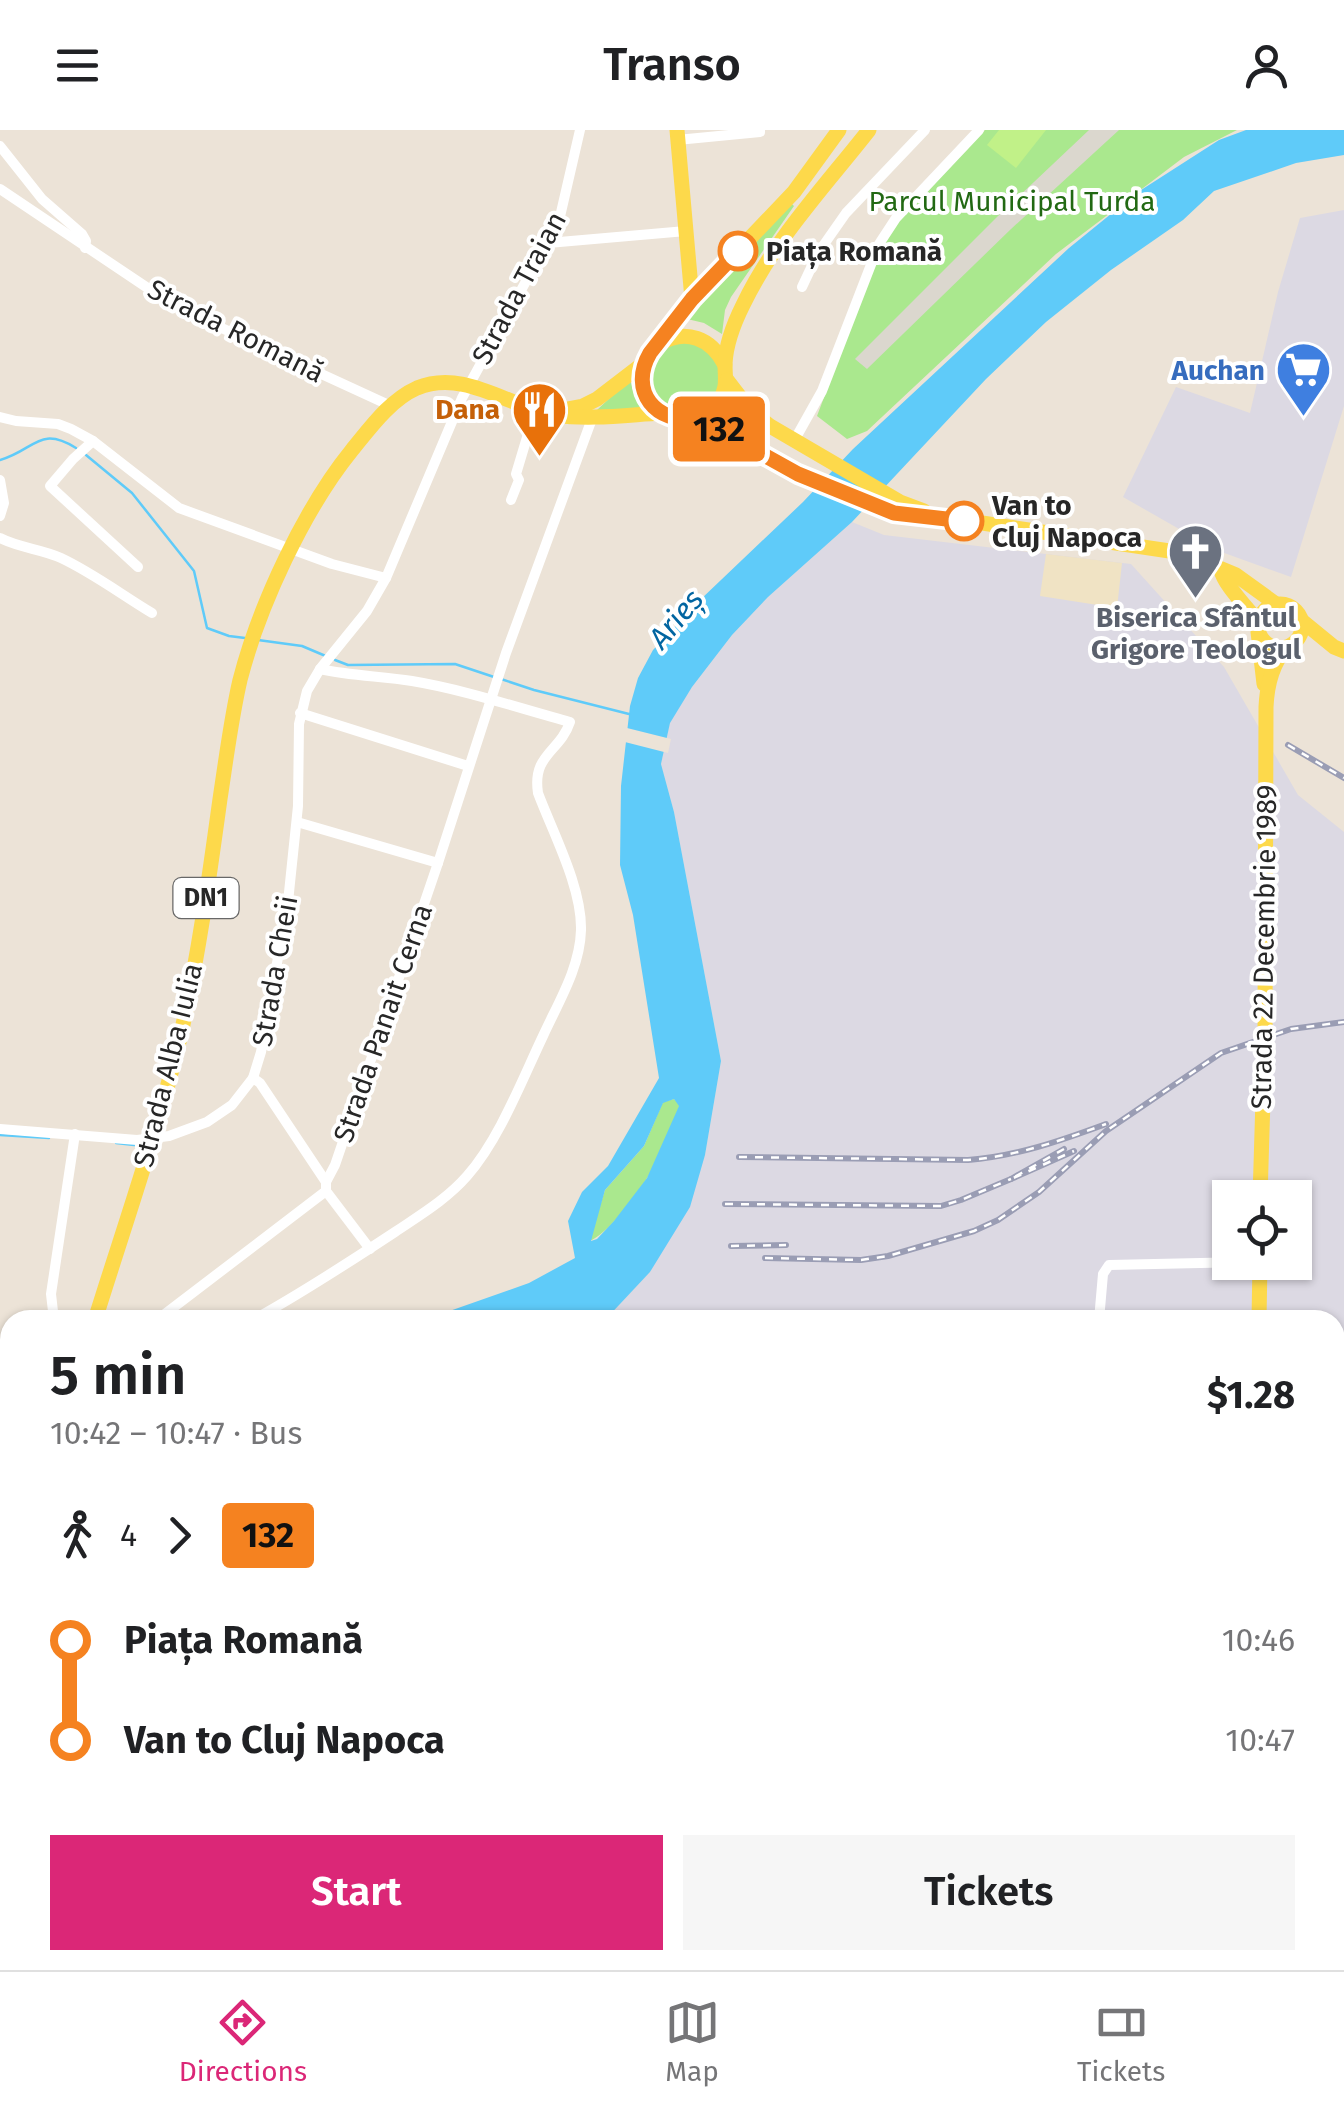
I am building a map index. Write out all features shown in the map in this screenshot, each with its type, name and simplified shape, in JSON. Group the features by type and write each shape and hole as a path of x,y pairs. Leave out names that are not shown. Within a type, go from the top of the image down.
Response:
{"main road":[{"name":"DN1","path":"535,409 568,409 590,403 644,362 692,299 794,192 839,130"},
{"path":"697,418 718,404 724,392 731,333 755,282 808,205 869,130"},
{"path":"677,135 692,299"},
{"path":"658,344 683,335 709,343 719,353 750,410 897,508"},
{"path":"644,362 644,390 660,413"},
{"name":"Strada Alba Iulia","path":"98,1310 179,1040 240,683 250,644 284,565 347,456 391,406 420,387 441,383 468,386 535,409"},
{"name":"DN1","path":"535,409 557,415 660,413 685,420 697,418"},
{"path":"697,418 798,474 897,508 1159,549 1203,560 1236,575 1276,604 1288,606 1339,649"},
{"path":"1220,570 1270,647 1339,649"},
{"path":"1257,625 1265,610 1276,604"},
{"path":"1287,647 1301,632 1301,620"},
{"name":"Strada 22 Decembrie 1989","path":"1257,625 1267,697 1266,1033 1261,1180"},
{"name":"Strada 22 Decembrie 1989","path":"1267,697 1276,659 1287,647"},
{"path":"1259,1310 1260,1280"}],"street":[{"name":"Strada Traian","path":"386,578 468,386 548,243 564,206 580,130"},
{"path":"677,135 760,130"},
{"path":"802,287 818,253 846,213 925,130"},
{"path":"794,441 822,391 879,244 896,218 979,130"},
{"name":"Strada Romană","path":"0,146 42,198 85,237 85,248"},
{"name":"Strada Romană","path":"0,189 176,307 391,406"},
{"path":"548,243 686,231"},
{"path":"511,500 535,409"},
{"name":"Strada Panait Cerna","path":"326,1186 506,653 593,416"},
{"path":"0,417 58,424 94,441 163,497 188,512 332,564 386,578"},
{"path":"94,441 50,486 138,567"},
{"path":"0,480 4,503 0,516"},
{"path":"0,538 66,560 152,613"},
{"name":"Strada Cheii","path":"0,1129 138,1140 169,1136 207,1122 232,1105 253,1078 288,902 300,712 307,690 367,611 386,578"},
{"path":"271,1310 308,1290 444,1199 466,1178 509,1109 572,973 580,944 578,903 536,781 544,756 570,722 455,690 340,674 323,666"},
{"path":"300,712 468,766"},
{"path":"296,822 438,863"},
{"path":"253,1078 370,1249"},
{"path":"53,1310 52,1294 75,1134"},
{"path":"170,1310 326,1186"},
{"path":"1100,1310 1103,1274 1108,1265 1212,1263"}],"shaded area":[{"path":"1089,130 1119,130 867,369 855,359 998,216"},
{"path":"1344,210 1344,406 1291,577 1216,550 1123,497 1176,387 1250,413 1300,218"},
{"path":"852,522 884,535 1131,564 1224,667 1298,795 1344,832 1344,1310 614,1310 650,1272 705,1155 721,1061 674,812 661,764 670,722 692,687 768,597"},
{"path":"1046,554 1122,563 1117,608 1040,596"}],"green space":[{"name":"Parcul Municipal Turda","path":"985,130 1237,130 1184,157 1056,254 867,431 847,439 817,416 881,246 897,221"},
{"path":"999,130 1046,130 1016,168 987,145"},
{"path":"791,203 794,206 731,297 722,334 704,323 683,318"},
{"path":"689,339 719,360 722,387 697,414 669,414 646,386 655,351"},
{"path":"630,379 641,409 597,410"},
{"path":"674,1099 680,1105 647,1178 612,1223 589,1241 605,1190 644,1146 663,1102"}],"water":[{"path":"1246,130 1344,130 1344,155 1296,163 1214,191 1183,220 1046,322 986,379 852,522 768,597 692,687 670,723 661,764 674,812 721,1061 705,1155 690,1207 650,1272 614,1310 452,1310 529,1283 575,1258 568,1221 582,1192 608,1166 659,1078 633,915 620,865 621,786 630,706 638,678 653,650 853,449 1069,248 1138,192 1219,140","holes":["674,1099 679,1106 647,1178 614,1221 591,1241 605,1190 644,1146 663,1103"]}],"pier":[{"path":"623,727 671,739 668,753 621,741"}],"waterway":[{"path":"0,460 45,439 76,448"},
{"path":"86,455 132,493 194,571 207,628 245,638"},
{"path":"258,640 302,646 328,657"},
{"path":"335,660 348,665 455,664 494,677"},
{"path":"501,679 629,714"},
{"path":"0,1135 49,1138"},
{"path":"116,1143 143,1146"}],"railway":[{"path":"1288,745 1344,778"},
{"path":"765,1258 861,1260 974,1231 1039,1192 1106,1131 1221,1053 1291,1029 1344,1022"},
{"path":"739,1157 968,1160 1021,1151 1106,1124"},
{"path":"1064,1149 1011,1179 1074,1151"},
{"path":"725,1204 941,1206 1011,1179"},
{"path":"731,1246 786,1245"}],"bus line":[{"name":"132","path":"738,251 692,299 644,362 644,390 650,403 672,418 697,418 798,474 894,513 964,521"}],"place":[{"name":"Piața Romană","path":"738,251"},
{"name":"Auchan","path":"1304,419"},
{"name":"Dana","path":"539,458"},
{"name":"Van to Cluj Napoca","path":"964,521"},
{"name":"Biserica Sfântul Grigore Teologul","path":"1196,600"}],"water label":[{"name":"Arieș","path":"676,619"}]}
